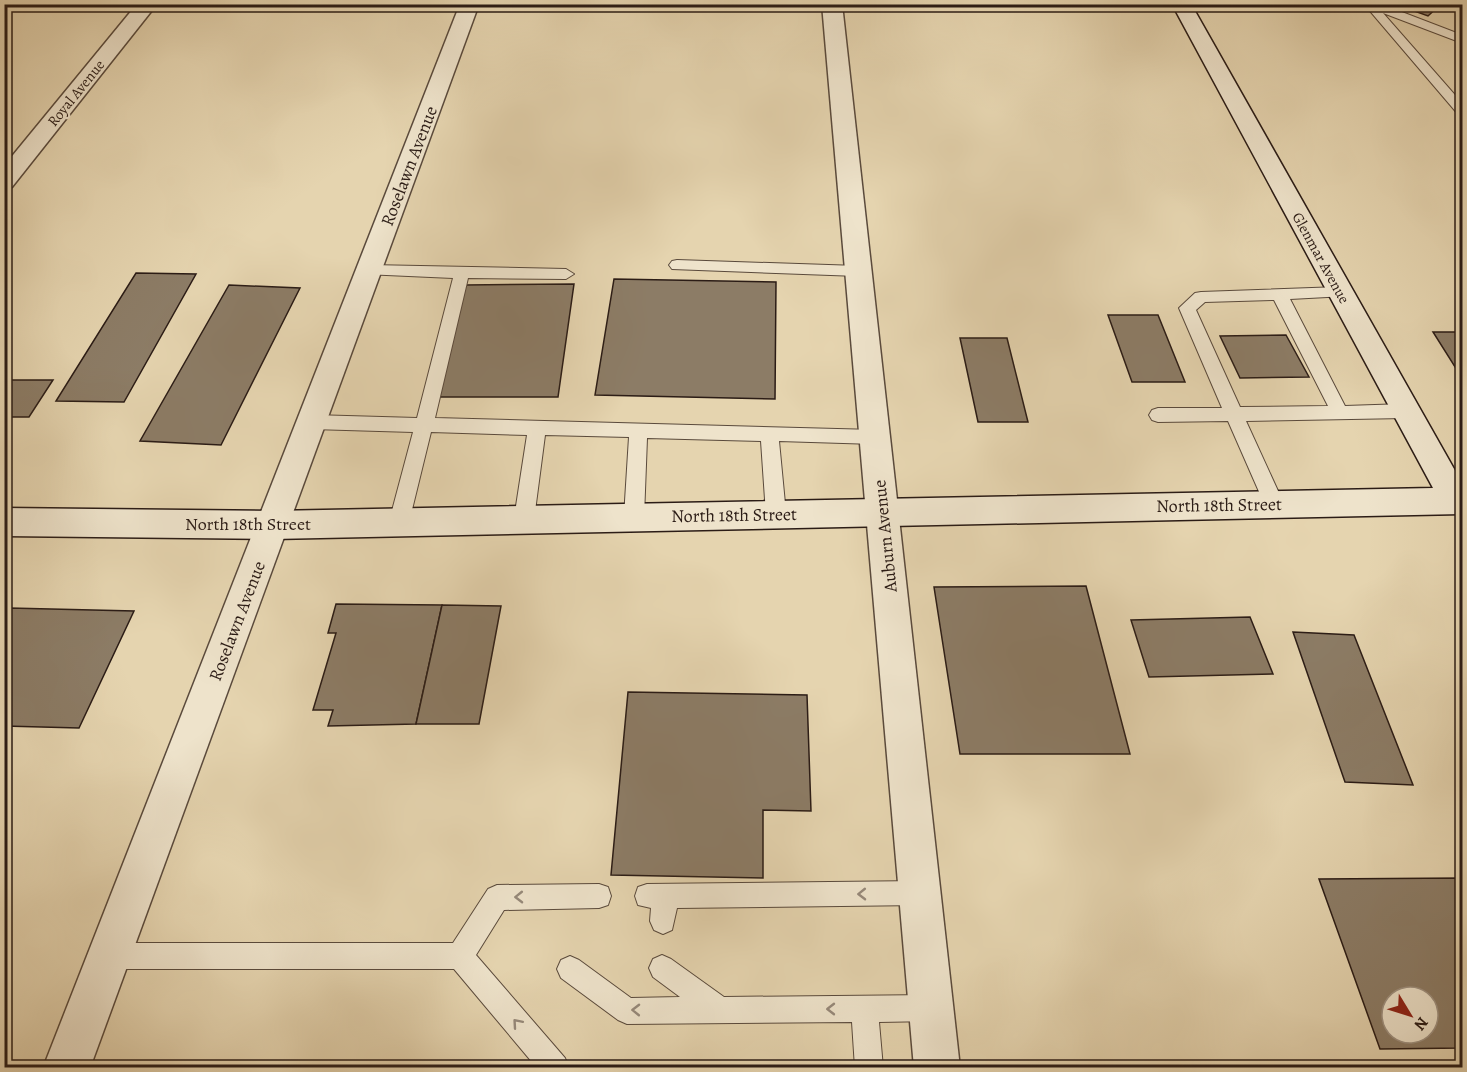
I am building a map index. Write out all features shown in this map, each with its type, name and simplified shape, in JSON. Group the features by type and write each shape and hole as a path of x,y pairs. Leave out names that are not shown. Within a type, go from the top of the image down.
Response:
{"street":[{"name":"Royal Avenue","path":"4,182 148,4"},
{"name":"Roselawn Avenue","path":"66,1068 470,4"},
{"name":"Auburn Avenue","path":"832,4 884,512 937,1068"},
{"name":"Glenmar Avenue","path":"1181,4 1405,411 1460,505"},
{"name":"North 18th Street","path":"4,522 273,525 1274,504 1460,505"}],"lane":[{"path":"1369,4 1462,39"},
{"path":"1369,4 1460,103"},
{"path":"677,265 858,271"},
{"path":"369,270 566,274"},
{"path":"399,522 462,273"},
{"path":"1274,504 1187,308 1201,297 1340,292"},
{"path":"1280,294 1340,413"},
{"path":"1158,415 1405,411"},
{"path":"312,422 875,437"},
{"path":"524,519 537,429"},
{"path":"634,517 638,431"},
{"path":"769,434 776,514"},
{"path":"663,921 656,896 921,893"},
{"path":"460,956 497,897 566,905 599,896"},
{"path":"108,956 460,956 555,1068"},
{"path":"662,968 719,1010"},
{"path":"570,969 627,1011 932,1008"},
{"path":"865,1008 868,1068"}],"building":[{"path":"1395,4 1441,4 1428,16"},
{"path":"136,273 196,274 124,402 56,401"},
{"path":"614,279 776,282 775,399 595,395"},
{"path":"574,284 558,397 437,397 465,285"},
{"path":"229,285 300,288 221,445 140,441"},
{"path":"1108,315 1158,315 1185,382 1132,382"},
{"path":"1433,332 1462,332 1462,378"},
{"path":"1286,335 1309,377 1240,378 1220,336"},
{"path":"960,338 1007,338 1028,422 978,422"},
{"path":"4,380 53,380 29,417 4,417"},
{"path":"1086,586 1130,754 960,754 934,587"},
{"path":"336,604 442,605 416,724 328,726 333,710 313,710 336,633 328,633"},
{"path":"442,605 501,606 479,724 416,724"},
{"path":"9,608 134,611 79,728 4,726 4,615"},
{"path":"1250,617 1273,674 1149,677 1131,620"},
{"path":"1293,632 1354,635 1413,785 1345,782"},
{"path":"628,692 807,695 811,811 763,810 763,878 611,875"},
{"path":"1462,878 1462,1048 1380,1049 1319,879"}]}
